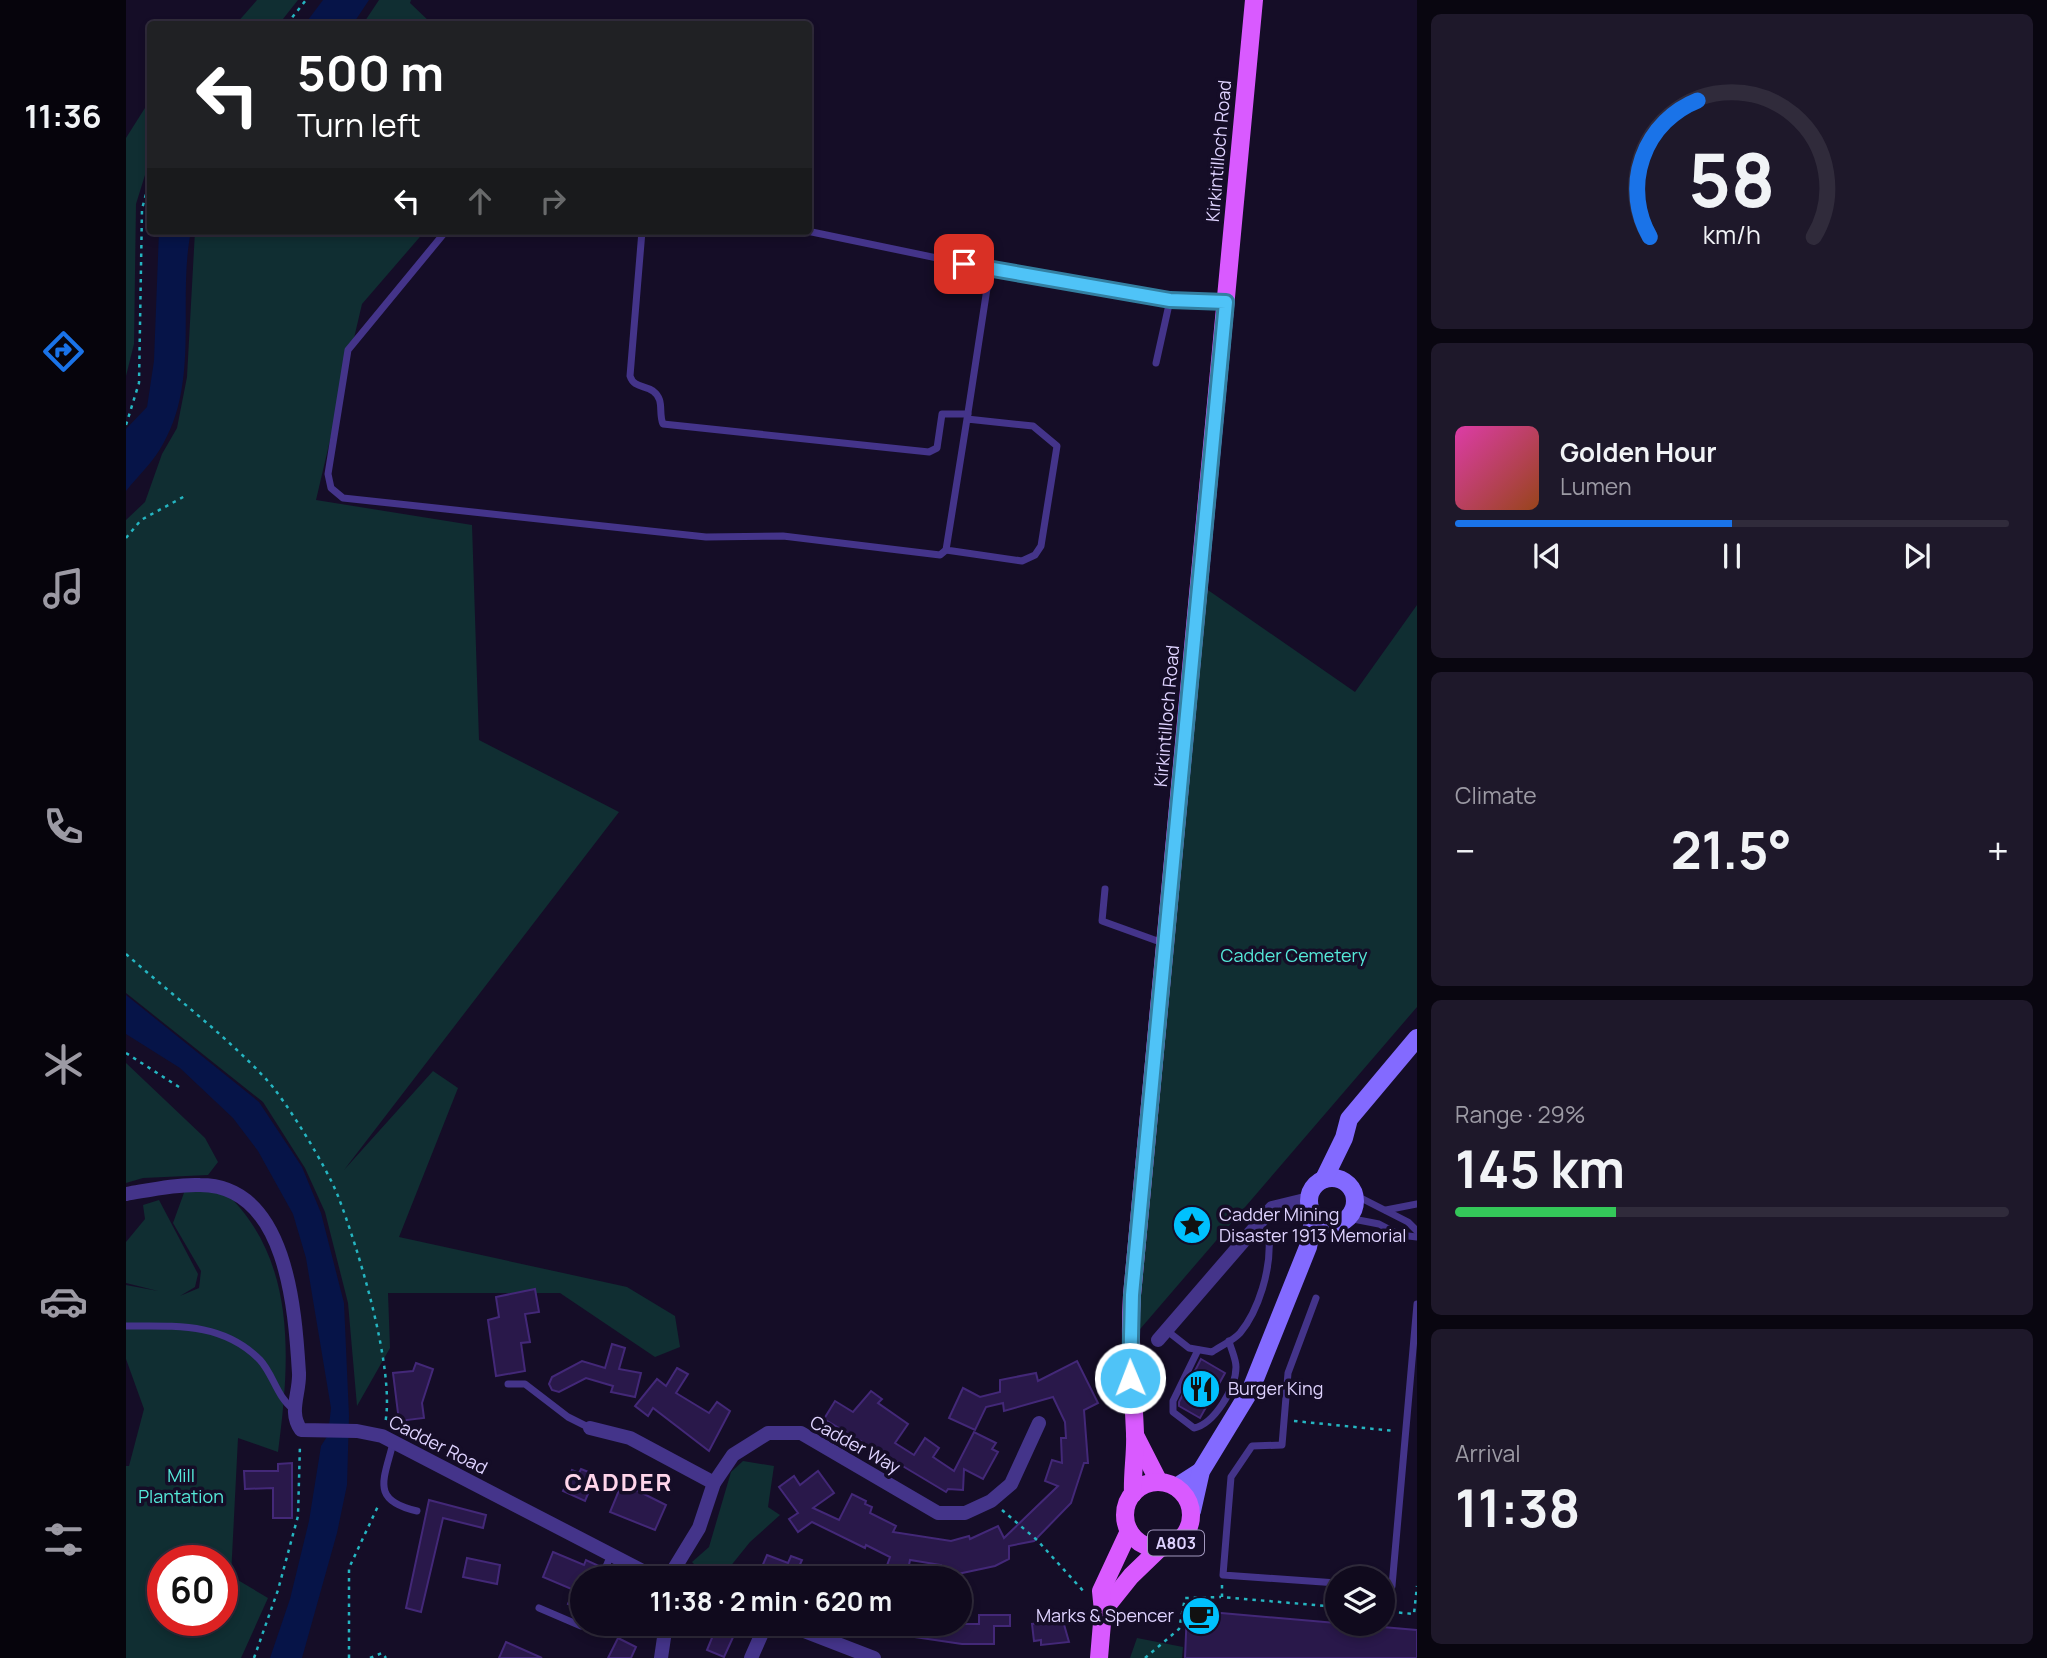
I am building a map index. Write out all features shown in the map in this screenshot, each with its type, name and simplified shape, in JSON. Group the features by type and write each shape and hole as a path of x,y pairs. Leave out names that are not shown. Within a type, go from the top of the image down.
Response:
{"main road":[{"name":"Kirkintilloch Road","path":"1133,1494 1135,1435 1130,1385 1130,1318 1254,0"},
{"path":"1192,1511 1200,1471 1251,1389 1308,1247 1318,1213 1317,1184 1324,1179 1344,1138 1349,1119 1417,1038"},
{"path":"1318,1213 1348,1219 1355,1208 1344,1138"},
{"path":"1324,1179 1341,1179 1351,1189"},
{"name":"Kirkintilloch Road","path":"1135,1435 1168,1484"},
{"path":"1133,1494 1150,1483 1168,1484 1200,1471"},
{"name":"A803","path":"1133,1494 1125,1512 1129,1531 1142,1544 1159,1549 1172,1546 1184,1537 1191,1525 1192,1511 1184,1493 1168,1484"},
{"name":"A803","path":"1099,1658 1104,1611 1101,1591 1129,1531"},
{"name":"A803","path":"1104,1611 1130,1576 1159,1549"}],"street":[{"path":"126,1194 202,1184 224,1188 248,1199 262,1216 281,1254 295,1308 299,1378 294,1410 308,1430"},
{"path":"1162,1335 1272,1208 1318,1213"},
{"name":"Cadder Way","path":"683,1566 714,1483 733,1455 768,1433 801,1433 938,1513 965,1513 991,1501 1011,1484 1040,1423"},
{"path":"590,1428 630,1438 714,1483"},
{"name":"Cadder Road","path":"308,1430 357,1431 387,1439 633,1566"},
{"path":"661,1658 664,1636"},
{"path":"751,1658 761,1636"},
{"path":"817,1636 874,1658"}],"lane":[{"path":"812,232 990,269 1170,300 1226,302"},
{"path":"443,235 348,349 328,474 331,488 343,498 705,537 783,536 940,555 946,550 990,269"},
{"path":"642,235 630,376 635,384 652,391 661,400 663,424 929,452 937,448 942,414 1033,426 1056,446 1045,531 1035,555 1022,561 946,550"},
{"path":"1156,363 1170,300"},
{"path":"1105,889 1102,921 1167,944"},
{"path":"1351,1189 1408,1222 1417,1231"},
{"path":"1385,1210 1417,1205"},
{"path":"1348,1219 1379,1224 1400,1235 1417,1237"},
{"path":"1162,1335 1189,1348 1212,1352 1239,1334 1256,1302 1270,1260 1269,1239 1255,1226"},
{"path":"1316,1298 1288,1373 1282,1445 1252,1446 1231,1477 1223,1575 1325,1582"},
{"path":"1394,1566 1417,1304"},
{"path":"126,1326 190,1326 230,1336 261,1361 286,1404 294,1410"},
{"path":"1198,1350 1173,1402 1173,1412 1194,1428 1203,1426 1211,1419 1232,1384 1236,1366 1229,1340"},
{"path":"508,1384 525,1384 568,1417 590,1428"},
{"path":"387,1439 382,1485 395,1506 417,1511"},
{"path":"606,1566 611,1555"},
{"path":"539,1608 570,1621"}],"path":[{"path":"289,21 306,0"},
{"path":"126,425 139,383 142,209 147,190"},
{"path":"126,538 141,520 185,496"},
{"path":"126,954 267,1080 318,1157 338,1195 372,1301 389,1406 387,1439"},
{"path":"126,1053 179,1087"},
{"path":"1284,1420 1405,1432"},
{"path":"254,1658 278,1590 298,1516 308,1430"},
{"path":"349,1658 349,1568 375,1508 387,1497"},
{"path":"991,1501 1037,1540 1074,1583 1104,1611"},
{"path":"1222,1597 1223,1575"},
{"path":"1395,1612 1415,1614 1417,1586"},
{"path":"1145,1658 1179,1629 1185,1598 1222,1597 1325,1606"},
{"path":"370,1658 382,1653 386,1658"}],"green space":[{"path":"257,0 298,0 281,21 239,21"},
{"path":"379,0 411,0 410,3 429,21 365,21"},
{"path":"147,105 147,169 136,204 134,344 126,376 126,138"},
{"path":"195,235 422,235 362,304 316,500 472,525 479,740 619,812 344,1170 433,1071 458,1088 399,1237 627,1287 675,1316 680,1347 655,1357 560,1293 388,1293 390,1348 357,1406 348,1303 325,1212 305,1168 263,1102 126,993 126,520 145,502 162,454 177,428 187,377"},
{"name":"Cadder Cemetery","path":"1205,588 1355,692 1417,605 1417,1007 1135,1335"},
{"path":"126,1063 205,1138 218,1162 208,1175 143,1178 126,1183"},
{"name":"Mill Plantation","path":"185,1190 223,1190 247,1217 265,1247 277,1279 286,1347 278,1452 238,1438 233,1545 147,1545 147,1636 238,1636 238,1580 268,1598 241,1658 126,1658 126,1466 129,1466 144,1409 126,1359 126,1285 158,1291 126,1283 126,1242 145,1219 143,1205 159,1200 198,1274 195,1287 180,1296 199,1288 201,1271 173,1223"},
{"path":"743,1461 774,1466 768,1507 780,1515 750,1542 731,1566 696,1566 692,1562 709,1547 731,1472"},
{"path":"1137,1638 1183,1647 1182,1658 1130,1658"}],"shaded area":[{"path":"323,0 369,0 355,21 307,21"},
{"path":"159,235 190,235 181,393 163,444 126,491 126,429 147,407 154,361"},
{"path":"126,995 259,1102 302,1167 321,1213 344,1303 349,1416 347,1485 337,1533 302,1658 270,1658 290,1599 309,1521 321,1446 328,1435 331,1408 306,1258 293,1214 258,1151 233,1118 180,1068 126,1034"}],"building":[{"path":"535,1289 539,1312 525,1314 530,1342 521,1343 525,1371 496,1376 488,1320 499,1317 496,1297"},
{"path":"612,1344 625,1348 619,1369 641,1373 635,1397 611,1392 613,1386 586,1378 559,1392 552,1390 549,1384 552,1377 582,1361 605,1368"},
{"name":"Burger King","path":"1201,1359 1225,1373 1200,1418 1179,1406 1179,1402"},
{"path":"1077,1361 1098,1403 1084,1410 1088,1463 1084,1463 1071,1503 1034,1541 1009,1546 1009,1559 995,1566 972,1571 972,1566 941,1566 910,1560 909,1566 887,1566 890,1557 866,1545 865,1548 812,1522 798,1532 789,1519 798,1513 779,1487 794,1476 800,1485 818,1471 834,1493 813,1508 839,1520 852,1494 872,1507 870,1513 896,1526 893,1532 951,1541 969,1536 970,1539 998,1526 1004,1538 1058,1486 1045,1481 1052,1460 1062,1463 1061,1438 1066,1438 1065,1422 1053,1397 1004,1411 1003,1403 986,1407 975,1430 949,1418 963,1388 980,1397 1000,1392 1000,1380 1036,1373 1038,1381"},
{"path":"416,1363 433,1369 422,1403 424,1418 399,1421 393,1373 413,1371"},
{"path":"677,1368 688,1374 676,1393 709,1413 717,1402 730,1411 709,1451 653,1408 648,1416 635,1406 657,1379 666,1386"},
{"path":"871,1391 882,1399 878,1403 908,1424 895,1443 914,1455 925,1438 939,1448 933,1457 954,1471 974,1432 996,1443 992,1449 998,1452 983,1479 964,1469 963,1490 948,1489 946,1492 824,1419 835,1401 853,1412"},
{"path":"292,1463 292,1518 273,1518 273,1488 245,1489 244,1471 278,1471 278,1464"},
{"path":"581,1469 596,1475 585,1501 563,1491 572,1470 579,1473"},
{"path":"622,1483 666,1505 655,1530 610,1512"},
{"path":"429,1500 486,1515 483,1528 443,1518 421,1612 406,1608"},
{"path":"553,1552 584,1565 586,1560 599,1566 570,1566 570,1588 543,1577"},
{"path":"767,1555 788,1563 791,1556 802,1560 799,1566 762,1566"},
{"path":"467,1558 500,1565 497,1584 463,1577"},
{"path":"1187,1610 1325,1622 1325,1636 1395,1636 1395,1628 1417,1630 1417,1658 1185,1658"},
{"path":"979,1615 1010,1615 1010,1626 994,1626 994,1644 962,1644 907,1636 972,1636 972,1624 979,1624"},
{"path":"1063,1621 1069,1642 1041,1645 1041,1640 1034,1641 1032,1624"},
{"path":"713,1636 734,1636 724,1657 707,1650"},
{"path":"618,1638 636,1647 631,1658 608,1658"},
{"path":"506,1642 542,1658 499,1658"}],"place":[{"name":"Cadder Mining Disaster 1913 Memorial","path":"1192,1225"},
{"name":"Burger King","path":"1201,1389"},
{"name":"Marks & Spencer","path":"1201,1616"}],"district":[{"name":"CADDER","path":"619,1483"}],"route":[{"path":"964,264 1170,300 1226,302 1170,918 1132,1295 1130,1378"}]}
